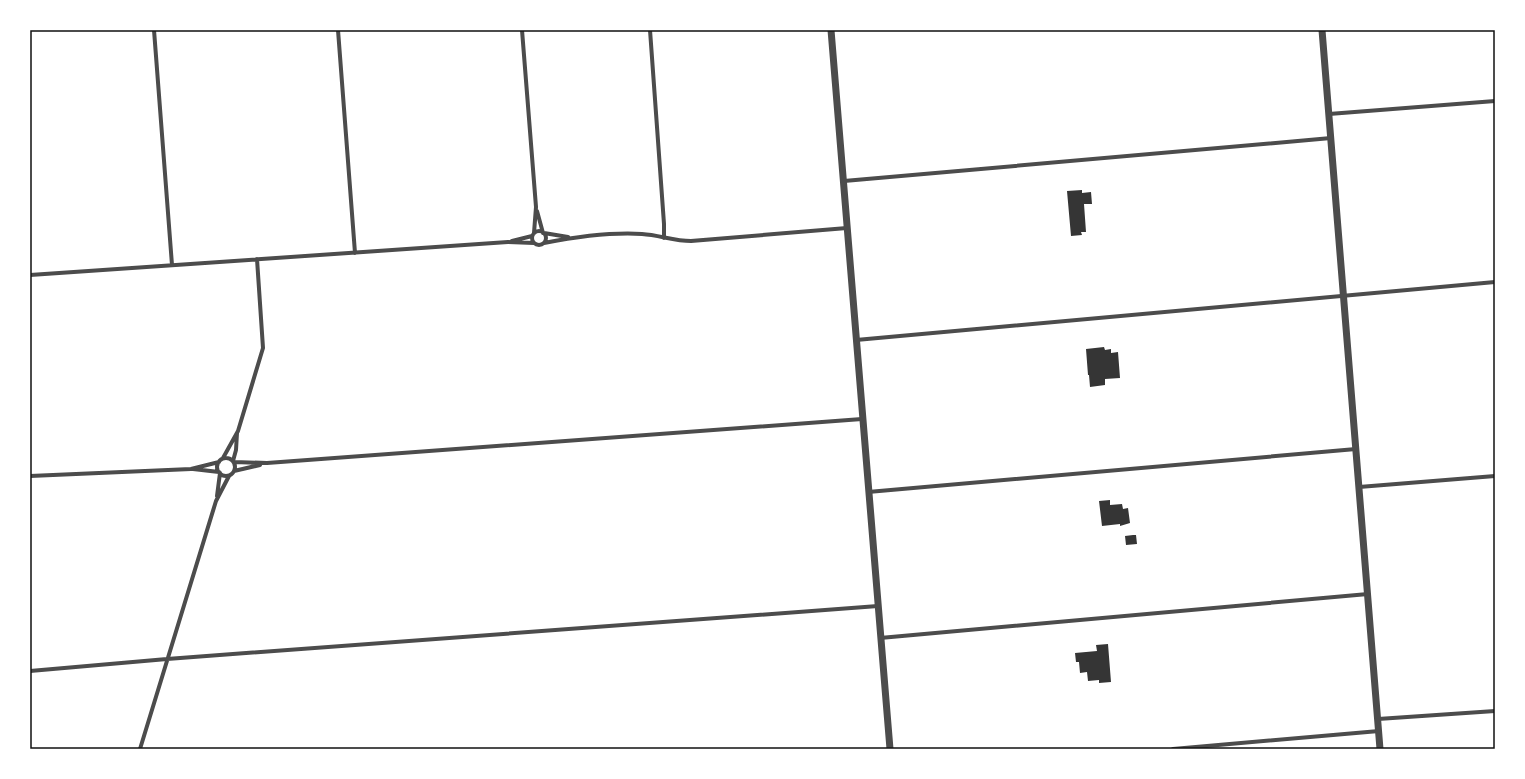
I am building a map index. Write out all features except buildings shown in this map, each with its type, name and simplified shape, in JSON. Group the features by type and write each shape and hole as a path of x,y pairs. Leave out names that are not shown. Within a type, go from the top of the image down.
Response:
{"street":[{"path":"154,30 172,265"},
{"path":"338,30 355,252"},
{"path":"522,30 536,207 533,234 534,243"},
{"path":"650,30 664,238"},
{"path":"832,30 862,419 890,749"},
{"path":"1322,30 1380,749"},
{"path":"1329,114 1495,101"},
{"path":"844,181 1331,138"},
{"path":"536,207 546,237 544,243"},
{"path":"30,276 508,242 534,243 538,245 572,238 636,234 691,241 848,228"},
{"path":"508,242 533,234 537,231 572,238"},
{"path":"234,472 238,431 263,348 257,259"},
{"path":"856,340 1495,282"},
{"path":"223,458 228,458 234,461 267,463 862,419"},
{"path":"216,501 220,473 217,467 238,431"},
{"path":"868,492 1356,449"},
{"path":"30,476 191,468 219,462"},
{"path":"140,749 216,501 228,476 234,472 267,463"},
{"path":"191,468 220,473 228,476"},
{"path":"1359,487 1495,476"},
{"path":"880,638 1368,594"},
{"path":"30,671 167,659 878,606"},
{"path":"1378,719 1495,711"},
{"path":"1173,749 1379,731"}]}
